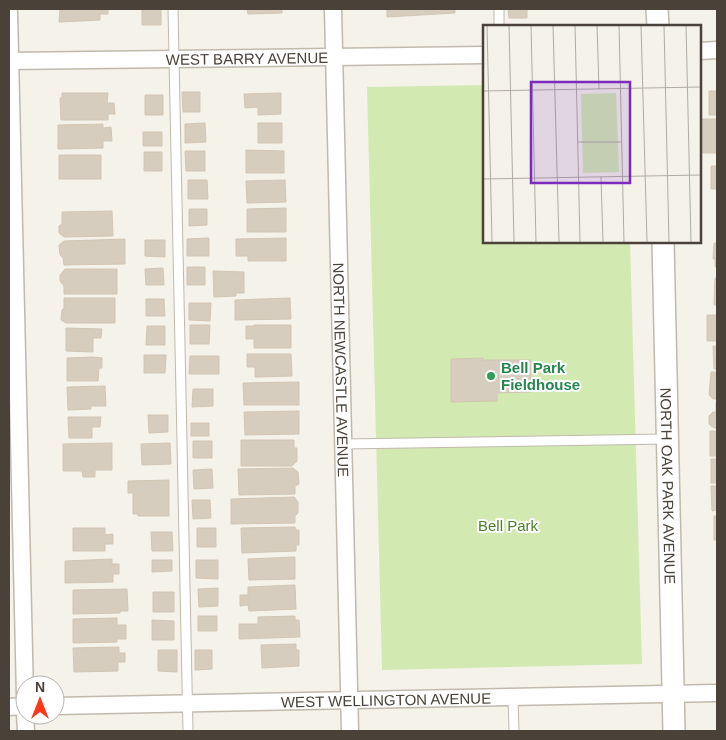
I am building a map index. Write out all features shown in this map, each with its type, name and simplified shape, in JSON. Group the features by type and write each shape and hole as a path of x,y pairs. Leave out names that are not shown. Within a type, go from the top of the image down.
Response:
{"street":[{"name":"NORTH NEWCASTLE AVENUE","path":"333,9 350,731"},
{"path":"657,9 658,25"},
{"path":"9,12 24,675"},
{"path":"701,51 717,50"},
{"name":"WEST BARRY AVENUE","path":"9,60 483,55"},
{"name":"NORTH OAK PARK AVENUE","path":"662,242 674,731"},
{"name":"WEST WELLINGTON AVENUE","path":"65,706 717,694"}],"lane":[{"path":"173,9 188,731"},
{"path":"499,9 499,25"},
{"path":"343,444 667,439"},
{"path":"513,697 514,731"}],"green space":[{"name":"Bell Park","path":"483,85 483,242 630,242 642,664 382,670 367,87"}],"building":[{"path":"60,9 108,9 108,14 100,14 100,20 59,22"},
{"path":"142,9 161,9 161,25 142,25"},
{"path":"247,9 282,9 282,13 248,14"},
{"path":"387,9 455,9 455,13 387,17"},
{"path":"508,9 527,9 527,18 509,18"},
{"path":"709,91 717,91 717,115 709,115"},
{"path":"182,92 200,92 200,112 183,112"},
{"path":"62,93 108,93 107,103 114,103 115,114 108,114 108,120 61,120 60,98 62,98"},
{"path":"281,93 281,114 258,115 258,107 245,108 244,94"},
{"path":"145,95 163,95 163,115 145,115"},
{"path":"701,119 717,119 717,153 701,153"},
{"path":"205,123 206,142 185,143 185,124"},
{"path":"258,123 282,123 282,143 258,143"},
{"path":"103,124 103,128 111,127 112,141 103,141 103,148 58,149 58,125"},
{"path":"143,132 162,132 162,146 143,146"},
{"path":"246,150 284,151 284,173 246,173"},
{"path":"185,151 205,151 205,171 186,171"},
{"path":"144,152 162,152 162,171 144,171"},
{"path":"59,155 101,155 101,179 59,179"},
{"path":"711,166 717,166 717,189 711,189"},
{"path":"188,180 207,180 208,199 188,199"},
{"path":"285,180 286,202 247,203 246,181"},
{"path":"286,208 286,232 247,232 247,209"},
{"path":"189,209 207,209 207,225 189,226"},
{"path":"112,211 113,236 64,237 59,233 59,226 62,224 62,212"},
{"path":"209,238 209,256 187,256 187,239"},
{"path":"286,238 286,261 248,261 248,256 236,256 236,239"},
{"path":"125,239 125,264 64,265 63,258 60,255 59,245 64,241"},
{"path":"145,240 165,240 165,257 145,256"},
{"path":"714,243 717,243 717,267 715,267 715,259 713,259"},
{"path":"187,267 205,267 205,285 187,285"},
{"path":"163,268 164,285 146,285 145,269"},
{"path":"65,269 117,269 117,294 64,294 64,286 60,281 60,275"},
{"path":"213,271 244,272 244,293 236,293 236,296 214,297"},
{"path":"715,278 717,278 717,305 714,305"},
{"path":"64,298 115,298 115,323 66,323 61,320"},
{"path":"290,298 291,319 235,320 235,300"},
{"path":"146,299 164,299 165,316 146,316"},
{"path":"189,303 211,303 210,321 189,320"},
{"path":"707,315 717,315 717,341 707,341"},
{"path":"190,325 210,325 209,344 190,344"},
{"path":"291,325 291,348 254,348 254,339 246,339 246,326"},
{"path":"147,326 165,326 165,345 146,345"},
{"path":"66,328 102,329 101,338 93,338 93,352 66,351"},
{"path":"713,346 717,346 717,369 714,369"},
{"path":"247,354 291,354 292,376 255,377 255,367 247,367"},
{"path":"144,355 166,355 165,373 144,373"},
{"path":"190,356 219,356 219,374 189,374"},
{"path":"67,358 102,358 102,368 99,368 98,381 67,381"},
{"name":"Bell Park Fieldhouse","path":"483,358 483,360 531,360 531,392 497,393 497,401 451,402 451,359"},
{"path":"711,372 717,372 717,399 713,399 709,395"},
{"path":"299,382 299,405 244,405 243,383"},
{"path":"105,386 106,406 91,406 91,409 68,410 67,387"},
{"path":"193,389 213,389 213,406 192,407"},
{"path":"716,402 717,428 714,428 709,424 709,416 716,412"},
{"path":"299,411 299,434 245,435 244,412"},
{"path":"148,415 168,415 168,432 149,433"},
{"path":"68,417 101,417 100,427 92,427 92,438 69,438"},
{"path":"191,423 209,423 209,436 191,436"},
{"path":"710,431 717,431 717,456 710,456"},
{"path":"241,440 294,440 294,448 297,448 297,461 292,466 241,466"},
{"path":"193,441 212,441 212,458 193,458"},
{"path":"112,443 112,470 95,470 95,477 83,477 82,471 63,471 63,444"},
{"path":"170,443 171,464 142,465 141,444"},
{"path":"711,459 717,459 717,483 711,483"},
{"path":"293,468 298,472 299,484 295,486 295,494 239,495 238,469"},
{"path":"212,469 213,488 194,489 193,470"},
{"path":"169,480 169,516 138,516 138,514 133,514 133,493 128,493 128,481"},
{"path":"711,486 717,486 717,510 712,511"},
{"path":"294,497 298,502 298,513 295,516 295,523 231,524 231,499"},
{"path":"192,500 210,500 211,518 193,519"},
{"path":"714,516 717,516 717,540 714,540"},
{"path":"295,527 296,530 299,530 299,545 296,545 296,551 242,553 241,528"},
{"path":"73,528 105,528 105,535 113,534 113,544 105,544 105,551 73,551"},
{"path":"197,528 216,528 216,547 197,547"},
{"path":"151,532 172,532 173,551 152,551"},
{"path":"295,557 295,579 249,580 248,559"},
{"path":"112,559 112,564 119,564 119,574 113,574 113,582 65,583 65,561"},
{"path":"152,560 172,560 172,571 152,572"},
{"path":"196,560 218,560 218,579 196,578"},
{"path":"295,585 296,609 249,611 248,605 240,606 240,595 248,595 248,587"},
{"path":"218,588 218,606 199,607 198,589"},
{"path":"127,589 128,611 120,611 120,613 73,614 73,590"},
{"path":"153,592 174,592 174,612 153,612"},
{"path":"198,616 217,616 217,631 198,631"},
{"path":"295,616 295,620 299,620 300,637 239,639 239,624 258,624 258,617"},
{"path":"117,618 117,625 126,625 126,639 117,639 117,642 73,643 73,619"},
{"path":"152,620 174,621 174,640 152,640"},
{"path":"296,644 296,650 299,650 299,666 262,668 261,645"},
{"path":"119,647 119,653 125,653 125,662 118,662 118,671 74,672 73,648"},
{"path":"158,650 177,650 177,672 158,671"},
{"path":"195,650 212,650 212,669 195,670"}],"place":[{"name":"Bell Park Fieldhouse","path":"491,376"}]}
